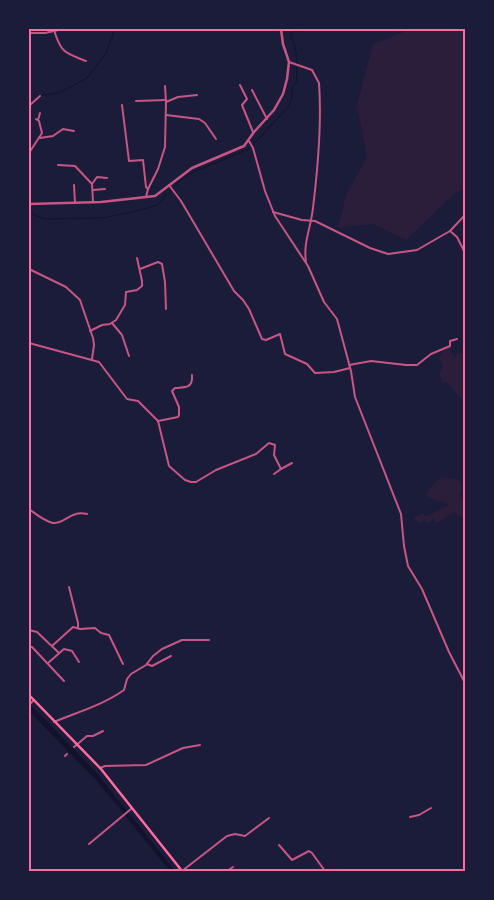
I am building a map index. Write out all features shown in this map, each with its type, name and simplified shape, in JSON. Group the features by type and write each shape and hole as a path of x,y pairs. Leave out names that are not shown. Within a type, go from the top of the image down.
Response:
{"main road":[{"path":"29,695 31,703 54,722 75,746 100,768 130,810 182,871"}],"street":[{"path":"29,33 45,33 63,29"},
{"path":"29,204 93,202 155,196 192,168 236,150 250,142 254,132 274,110 283,94 289,62 283,44 281,29"},
{"path":"54,30 64,52 86,61"},
{"path":"289,62 312,70 319,83 317,176 312,221 304,248 306,264"},
{"path":"240,85 247,99 242,107 254,132"},
{"path":"146,197 158,170 165,147 166,101 164,86"},
{"path":"252,90 267,119"},
{"path":"136,101 166,101 178,97 197,95"},
{"path":"29,106 40,96"},
{"path":"122,105 128,162 143,160 148,189"},
{"path":"40,113 37,119 42,133 40,138"},
{"path":"166,115 199,119 205,123 216,139"},
{"path":"29,153 34,142 40,138 53,136 63,129 74,131"},
{"path":"250,142 273,212 306,264 324,302 337,319 355,397 401,514 408,566 422,589 449,652 465,683"},
{"path":"58,165 75,166 92,184 93,202"},
{"path":"92,184 98,177 107,178"},
{"path":"74,185 75,203"},
{"path":"169,186 207,243 234,291 249,308 262,338 266,340 280,334 285,354 307,364 315,373 334,372 349,366 372,361 406,366 417,365 432,354 450,346 450,341 457,339"},
{"path":"93,190 105,189"},
{"path":"273,212 312,221 370,248 388,254 417,250 450,231 465,215"},
{"path":"450,231 457,237 465,253"},
{"path":"90,331 116,320 125,305 126,292 137,290 142,286 137,258"},
{"path":"140,269 158,262 162,264 166,282 166,309"},
{"path":"29,269 66,287 74,293 82,305 90,331 94,346 92,359"},
{"path":"112,323 122,335 129,356"},
{"path":"29,344 99,362 128,399 138,401 158,421 169,466 185,480 196,482 216,470 256,454 269,442 275,445 274,455 281,469"},
{"path":"158,421 180,415 172,390 175,388 186,388 191,385 192,375"},
{"path":"274,474 292,463"},
{"path":"29,509 53,523 77,513 87,514"},
{"path":"69,588 78,628"},
{"path":"52,646 70,628 95,628 101,633 109,635 123,664"},
{"path":"29,630 37,632 59,653"},
{"path":"54,722 116,696 124,690 127,679 131,674 147,664 152,656 162,649 182,640 209,640"},
{"path":"29,647 32,647 64,681"},
{"path":"48,663 64,649 70,649 79,662"},
{"path":"147,664 152,666 171,656"},
{"path":"75,746 88,736 93,736 103,731"},
{"path":"100,768 105,766 152,764 182,748 200,745"},
{"path":"410,817 431,808"},
{"path":"89,844 130,810"},
{"path":"182,871 226,836 235,834 245,836 268,818"},
{"path":"279,845 292,860 309,851 325,871"},
{"path":"227,871 233,867"}],"shaded area":[{"path":"411,29 465,29 465,189 455,193 406,240 373,224 338,228 346,195 367,157 357,105 373,44"},
{"path":"450,346 451,353 455,357 458,353 462,353 463,360 465,361 465,403 448,383 442,383 439,373 443,367 439,358 444,350"},
{"path":"443,477 454,478 461,482 462,489 460,495 465,501 465,520 454,512 439,522 434,522 434,518 430,522 425,522 426,518 421,522 415,521 414,517 422,513 426,516 449,505 425,495 434,483"},
{"path":"29,703 95,771 175,871 170,871 97,781 29,711"}],"waterway":[{"path":"29,108 42,95 59,93 87,78 106,53 113,35 113,29"},
{"path":"29,213 45,219 103,218 141,210 157,205 182,179 196,171 249,149 288,107 292,98 292,87 296,83 297,76 296,50 291,38 291,32 303,32 305,29"}]}
